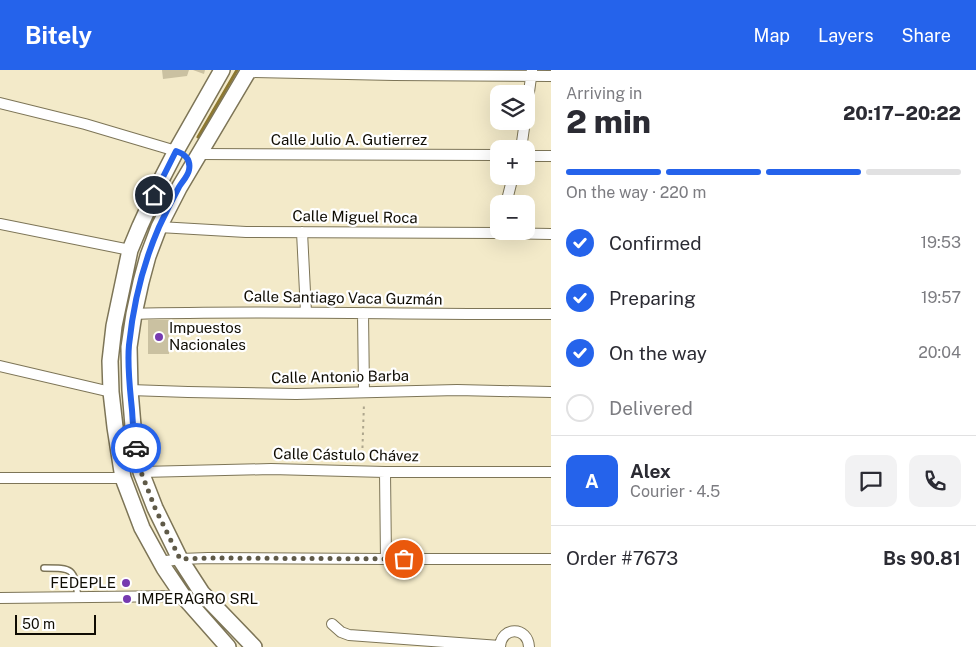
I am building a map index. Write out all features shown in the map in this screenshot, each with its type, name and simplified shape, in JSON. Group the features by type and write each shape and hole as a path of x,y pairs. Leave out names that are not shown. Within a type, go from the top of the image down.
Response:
{"street":[{"path":"222,70 161,180 130,250 114,326 110,361 114,427 123,478 142,528 160,562 183,596 228,647"},
{"path":"254,647 202,593 180,559 155,508 141,472 134,438 129,347 134,314 148,256 159,227 179,188 249,71 394,75 532,73 551,76"},
{"path":"0,103 86,124 176,151 184,154 189,162 189,171"},
{"path":"188,130 187,143 191,150 200,154"},
{"name":"Calle Julio A. Gutierrez","path":"200,154 490,156"},
{"path":"535,156 551,156"},
{"path":"0,224 130,250"},
{"name":"Calle Miguel Roca","path":"159,227 246,232 490,232"},
{"path":"302,232 306,312"},
{"name":"Calle Miguel Roca","path":"535,233 551,234"},
{"name":"Calle Santiago Vaca Guzmán","path":"134,314 204,312 551,314"},
{"path":"363,313 364,392"},
{"path":"0,366 111,392"},
{"name":"Calle Antonio Barba","path":"130,390 296,394 457,390 551,392"},
{"name":"Calle Cástulo Chávez","path":"141,472 271,469 385,472 551,472"},
{"path":"385,472 386,559"},
{"path":"0,478 123,478"},
{"path":"160,562 180,559 218,558 551,559"},
{"path":"0,598 183,596"},
{"path":"332,624 341,632 349,635 440,645 500,646 504,636 513,631 525,635 529,647"}],"lane":[{"path":"44,568 66,569 71,572 75,577 78,597"}],"path":[{"path":"362,471 364,392"}],"building":[{"path":"162,70 189,70 187,76 163,79"},
{"path":"193,70 205,70 204,74"},
{"name":"Impuestos Nacionales","path":"148,320 169,320 169,354 148,354"}],"waterway":[{"path":"198,137 237,70"}],"way so far":[{"path":"136,448 141,472 155,508 180,559 404,559"}],"place":[{"name":"Impuestos Nacionales","path":"159,337"},
{"name":"FEDEPLE","path":"126,583"},
{"name":"IMPERAGRO SRL","path":"127,599"}],"route":[{"path":"136,448 129,361 134,314 148,256 159,227 189,171 189,162 184,154 176,151 154,195"}]}
